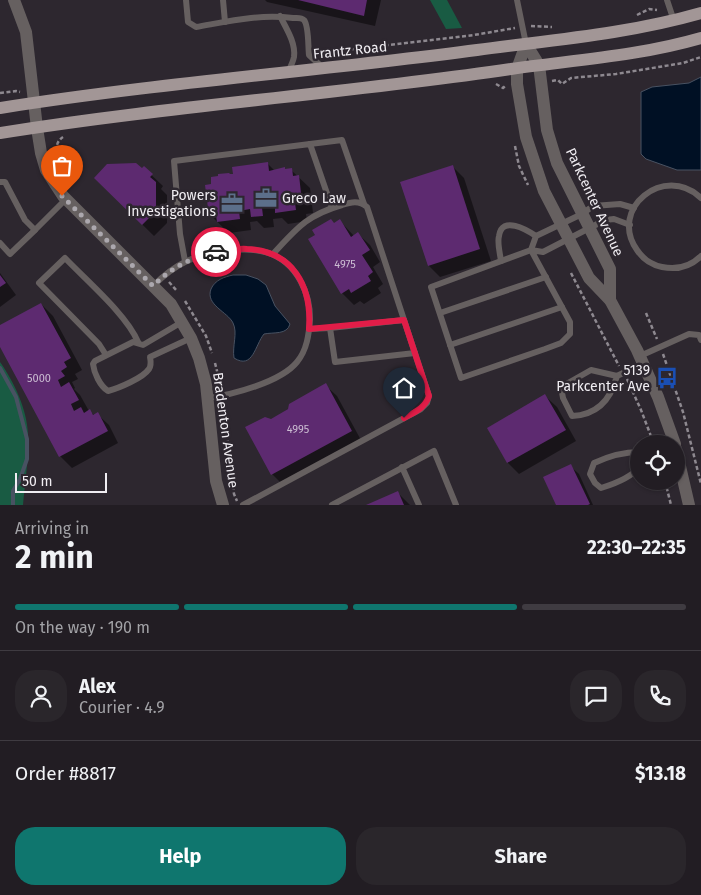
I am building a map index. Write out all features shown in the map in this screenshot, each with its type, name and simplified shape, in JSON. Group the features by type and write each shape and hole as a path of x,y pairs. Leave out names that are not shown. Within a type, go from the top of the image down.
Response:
{"main road":[{"name":"Frantz Road","path":"0,108 600,34 674,21 701,13"},
{"path":"0,133 604,58 674,46 701,38"}],"street":[{"name":"Bradenton Avenue","path":"14,0 26,32 37,128 46,170 66,200 171,304 191,338 206,384 216,481 223,505"},
{"name":"Parkcenter Avenue","path":"526,44 539,65 547,130 558,163 610,269 610,300"},
{"name":"Parkcenter Avenue","path":"526,44 517,69 517,84 526,137 544,191 589,278 610,300 658,397 672,435"},
{"path":"685,488 689,505"}],"lane":[{"path":"186,0 188,22 196,27 254,16 302,18 306,22 309,55 323,68"},
{"path":"223,0 225,22"},
{"path":"517,0 526,44"},
{"path":"667,0 674,21"},
{"path":"280,16 293,45 294,58 288,72"},
{"path":"185,261 180,234 174,161 342,140 364,204 367,207 429,396 427,403 421,409 243,505"},
{"path":"310,144 332,208"},
{"path":"0,182 5,182 25,220 35,230"},
{"path":"701,198 686,188 663,186 648,192 642,197 634,208 630,225 630,233 635,248 652,264 660,267 676,268 690,264 701,256"},
{"path":"0,242 10,254 66,200"},
{"path":"273,254 305,221 315,214 350,202 364,204"},
{"path":"630,225 614,218 605,220 543,252 531,250 431,287 462,378 561,342 570,334 570,322 531,250 536,236 582,214 593,206 620,204 634,208"},
{"path":"501,261 499,235 502,228 510,225 523,228 536,236"},
{"path":"153,286 163,276 185,261 210,253 246,249 273,254 286,262 297,274 304,288 308,302 309,329 307,345 297,362 281,375 261,384 222,396 207,398"},
{"path":"106,355 99,344 39,283 65,258 125,322 141,344 150,358 151,364 146,372 120,388 108,391 103,388 93,368 93,364 124,345 132,342 141,344 182,322"},
{"path":"440,313 546,277"},
{"path":"450,345 562,307"},
{"path":"309,329 404,320"},
{"path":"330,328 334,362 415,354"},
{"path":"617,376 591,370 561,387 563,398 572,416 582,416 604,404 613,391 617,376 660,347 689,334 699,335 701,340"},
{"path":"150,358 191,338"},
{"path":"332,505 434,451 456,505"},
{"path":"630,452 594,463 590,474 595,483 601,488 612,485 630,475"},
{"path":"402,467 419,505"}],"path":[{"path":"636,15 649,9 655,10 670,7"},
{"path":"309,55 474,35 522,27 552,27"},
{"path":"540,81 558,80 562,84 572,78 616,74 683,63 701,57"},
{"path":"488,85 498,84 502,88 506,85 517,84"},
{"path":"63,173 57,160 57,147 59,140 62,137 68,136"},
{"path":"163,276 188,305 206,336 221,385 234,494 238,505"},
{"path":"646,313 683,412 701,484"},
{"path":"667,490 671,505"}],"green space":[{"path":"430,0 447,0 462,28 446,29"},
{"path":"0,362 19,396 27,425 28,452 23,505 0,505"}],"water":[{"path":"701,77 701,170 677,170 646,159 641,154 641,92 652,87 689,83"},
{"path":"233,275 246,275 258,279 266,285 275,306 290,324 286,330 264,334 253,355 245,361 234,358 235,331 233,323 214,304 210,295 211,289 217,281"}],"building":[{"path":"298,0 367,0 364,16"},
{"path":"268,162 269,171 285,167 285,169 292,168 293,176 299,175 302,202 295,203 296,210 275,213 275,207 262,208 263,216 251,217 250,209 239,211 240,219 217,222 216,215 209,216 205,185 211,184 211,177 218,176 218,174 233,174 232,167"},
{"path":"136,163 142,168 144,166 153,174 150,177 156,182 156,211 142,225 94,178 107,164"},
{"path":"453,165 480,249 428,266 400,182"},
{"path":"331,219 334,223 340,219 351,237 358,232 370,250 362,255 373,272 368,276 371,281 351,293 349,289 341,294 308,239 315,235 312,230"},
{"path":"0,275 6,283 0,287"},
{"path":"41,303 71,358 64,362 67,367 61,371 65,376 58,380 61,387 69,382 79,400 71,404 74,411 81,407 84,413 90,409 93,415 98,412 108,431 59,457 0,347 0,325"},
{"path":"326,383 352,431 271,475 245,427 265,417 271,419 288,409 289,404"},
{"path":"545,394 566,430 507,463 487,428"},
{"path":"571,464 590,504 588,505 556,505 543,477"},
{"path":"398,491 404,505 366,505"}],"waterway":[{"path":"0,368 16,397 27,439 27,459 20,479 13,491 13,505"}],"way so far":[{"path":"62,196 135,266 153,286 163,276 185,261 216,252"}],"place":[{"name":"Greco Law","path":"266,198"},
{"name":"Powers Investigations","path":"232,203"},
{"name":"5139 Parkcenter Ave","path":"667,378"}],"route":[{"path":"216,252 246,249 262,251 273,254 286,262 297,274 304,288 310,315 309,329 404,320 429,396 427,403 421,409 404,418"}]}
